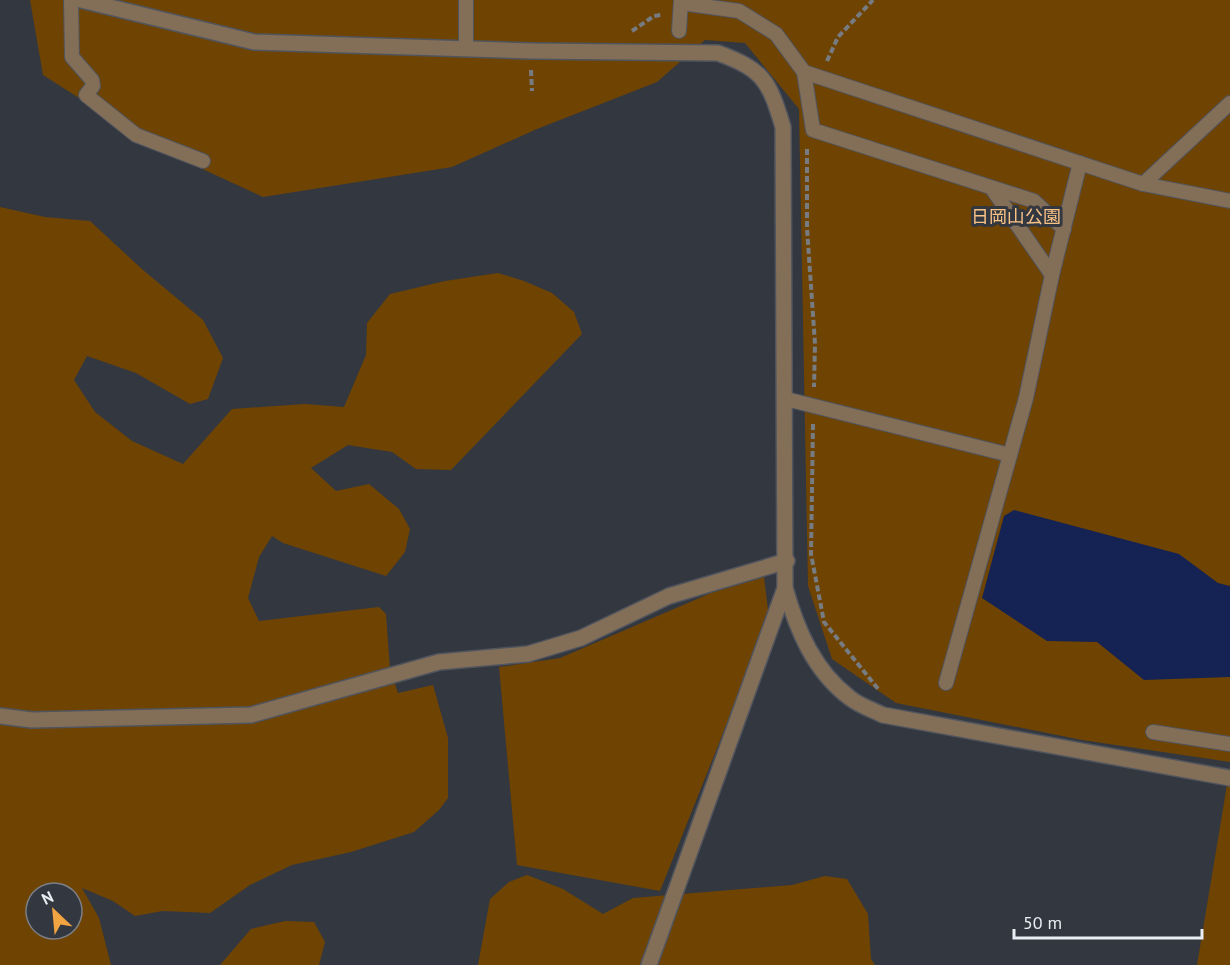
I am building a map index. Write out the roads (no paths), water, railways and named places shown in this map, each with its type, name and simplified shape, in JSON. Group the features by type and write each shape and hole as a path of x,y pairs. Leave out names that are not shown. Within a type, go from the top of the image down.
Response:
{"street":[{"path":"81,0 254,42 466,47 532,51 718,53 757,71 770,89 783,127 787,561 785,588 649,965"},
{"path":"0,716 32,720 251,715 439,662 528,654 581,638 669,596 787,561"},
{"path":"785,588 794,619 808,649 825,675 852,700 884,715 1230,778"}],"lane":[{"path":"71,0 72,57 92,80 93,86 86,94 136,135 203,161"},
{"path":"466,0 466,47"},
{"path":"679,31 681,2 739,11 776,34 804,72 813,130 993,190 1034,201 1064,229"},
{"path":"804,72 1143,184 1230,201"},
{"path":"1143,184 1230,103"},
{"path":"946,683 1026,398 1052,275 1080,163"},
{"path":"993,190 1052,275"},
{"path":"786,399 1010,455"},
{"path":"1153,732 1230,744"}],"water":[{"path":"1014,510 1179,554 1218,583 1230,586 1230,677 1144,680 1097,642 1047,641 982,598 1004,516"}],"park label":[{"name":"日岡山公園","path":"1016,216"}]}
